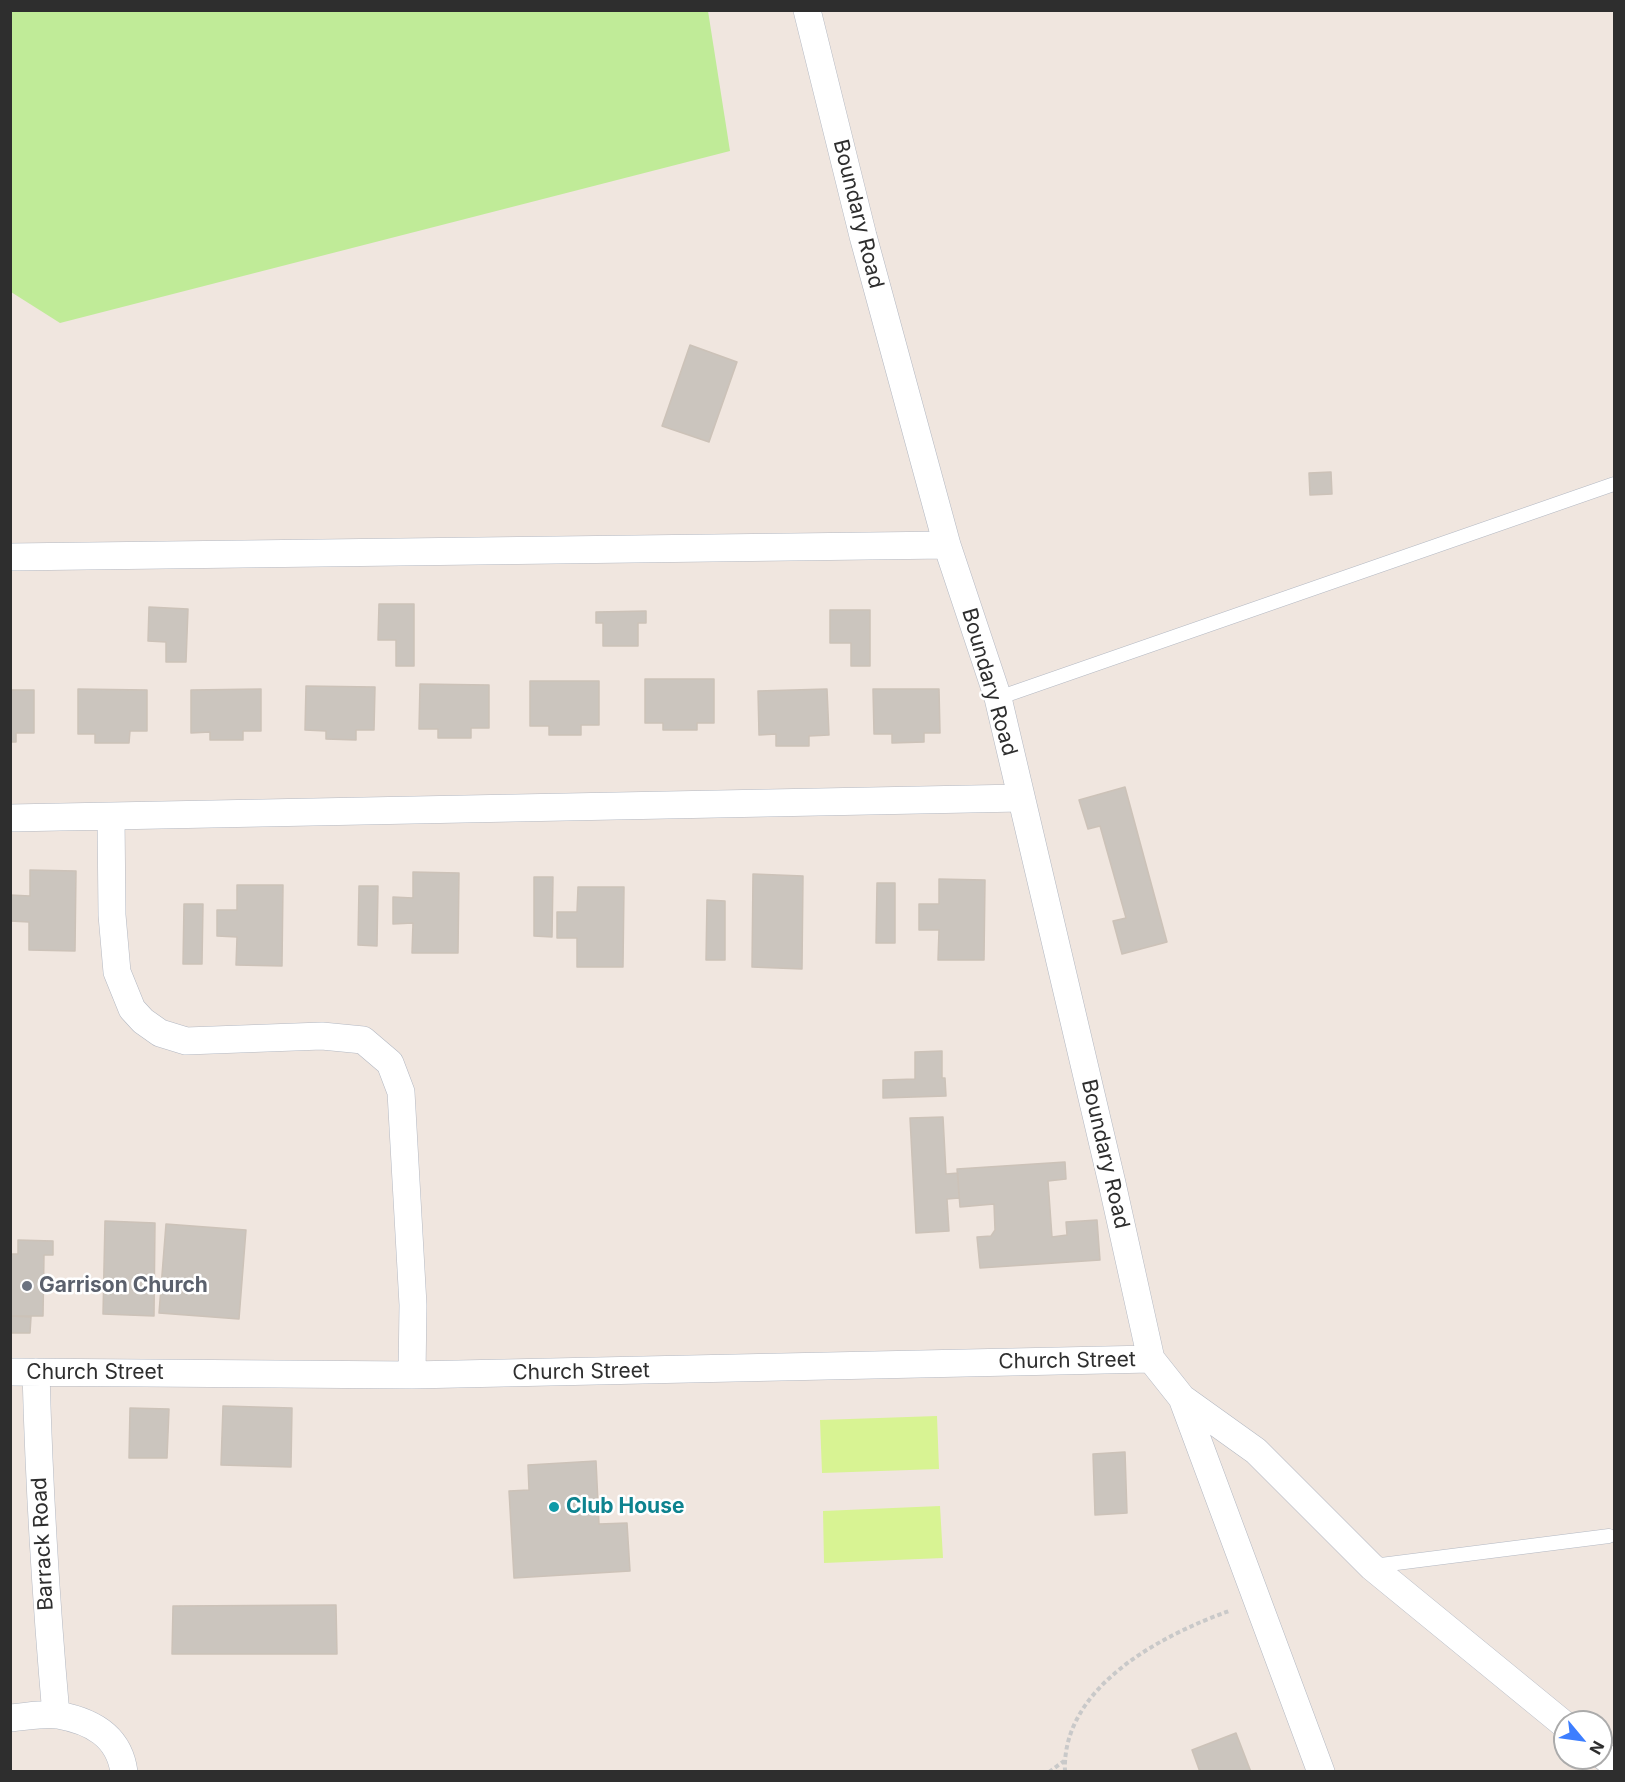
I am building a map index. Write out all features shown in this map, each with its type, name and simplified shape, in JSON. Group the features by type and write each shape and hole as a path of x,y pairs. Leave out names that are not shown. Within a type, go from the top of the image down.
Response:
{"street":[{"name":"Boundary Road","path":"807,10 862,236 947,544 998,698 1151,1359"},
{"path":"10,557 947,544"},
{"path":"10,818 111,818 1021,798"},
{"path":"111,818 112,915 117,972 132,1009 142,1021 160,1033 186,1041 322,1036 363,1040 390,1063 401,1092 413,1305 412,1376"},
{"path":"1151,1359 1182,1398 1256,1451 1372,1567 1553,1715"},
{"name":"Church Street","path":"23,1372 412,1376 1151,1359"},
{"name":"Barrack Road","path":"23,1372 40,1498 46,1609 56,1715"},
{"path":"1182,1398 1321,1772"},
{"path":"10,1718 56,1715 93,1726 109,1737 122,1759 124,1772"}],"lane":[{"path":"998,698 1614,484"},
{"path":"1372,1567 1609,1536"}],"path":[{"path":"1065,1772 1064,1761 1071,1733 1084,1707 1107,1679 1139,1655 1195,1623 1258,1601"},
{"path":"1049,1772 1064,1761"}],"green space":[{"path":"10,11 708,11 730,151 60,323 11,292"},
{"path":"937,1416 939,1469 822,1473 820,1420"},
{"path":"940,1506 943,1558 824,1563 823,1511"}],"building":[{"path":"690,345 737,362 709,442 662,426"},
{"path":"1331,472 1332,494 1310,495 1309,473"},
{"path":"379,604 414,604 414,666 396,666 396,640 378,640"},
{"path":"149,607 188,609 186,662 166,662 166,642 148,641"},
{"path":"830,610 870,610 870,666 851,666 851,643 830,643"},
{"path":"646,611 646,623 638,623 638,646 603,646 603,623 596,623 596,612"},
{"path":"645,679 714,679 714,723 697,723 697,730 663,730 663,723 645,723"},
{"path":"530,681 599,681 599,725 581,725 581,735 549,735 549,726 530,726"},
{"path":"420,684 489,685 489,728 471,728 471,738 438,738 438,729 419,729"},
{"path":"306,686 375,687 374,730 356,730 356,740 326,739 326,731 305,730"},
{"path":"78,689 147,690 147,731 130,731 129,743 95,743 95,734 78,734"},
{"path":"261,689 261,731 243,731 243,740 210,740 210,732 191,733 191,690"},
{"path":"827,689 829,735 809,736 809,746 776,746 776,734 759,735 758,691"},
{"path":"873,689 939,689 940,733 924,733 924,742 892,743 892,734 874,734"},
{"path":"10,690 34,690 34,733 16,733 16,742 10,742"},
{"path":"1125,787 1167,942 1122,954 1113,921 1126,918 1100,826 1088,829 1079,800"},
{"path":"30,870 76,871 75,951 29,950 29,922 10,921 10,895 30,896"},
{"path":"413,872 459,873 458,953 412,953 413,923 393,924 393,897 413,898"},
{"path":"753,874 803,876 802,969 752,967"},
{"path":"534,877 553,877 552,937 534,936"},
{"path":"939,879 985,880 984,960 938,960 939,930 919,930 919,904 939,904"},
{"path":"877,883 895,883 895,943 876,943"},
{"path":"237,885 283,885 282,966 236,965 237,937 217,936 217,910 237,910"},
{"path":"359,886 378,886 377,946 358,945"},
{"path":"578,887 624,887 623,967 577,967 577,938 557,938 557,912 577,912"},
{"path":"707,900 725,901 725,960 706,960"},
{"path":"184,904 203,904 202,964 183,964"},
{"path":"942,1051 942,1078 945,1078 946,1096 883,1098 883,1080 915,1079 915,1052"},
{"path":"943,1117 946,1174 958,1173 959,1198 947,1199 949,1231 916,1233 910,1118"},
{"path":"1065,1162 1066,1179 1048,1181 1052,1237 1067,1235 1066,1222 1097,1220 1100,1260 980,1268 977,1237 991,1236 995,1230 994,1204 960,1207 957,1169"},
{"path":"105,1221 155,1223 154,1316 103,1314"},
{"path":"166,1224 246,1230 239,1319 159,1313"},
{"name":"Garrison Church","path":"18,1240 53,1241 53,1255 44,1255 43,1316 10,1316 10,1254 18,1254"},
{"path":"10,1316 31,1317 30,1333 10,1333"},
{"path":"223,1406 292,1408 291,1467 221,1465"},
{"path":"130,1408 169,1409 167,1458 129,1458"},
{"path":"1125,1452 1127,1513 1095,1515 1093,1454"},
{"name":"Club House","path":"596,1461 599,1524 627,1523 630,1571 514,1578 509,1491 529,1490 528,1465"},
{"path":"336,1605 337,1654 172,1654 173,1606"},
{"path":"1236,1733 1251,1772 1200,1772 1192,1750"}],"place":[{"name":"Garrison Church","path":"27,1286"},
{"name":"Club House","path":"554,1507"}]}
